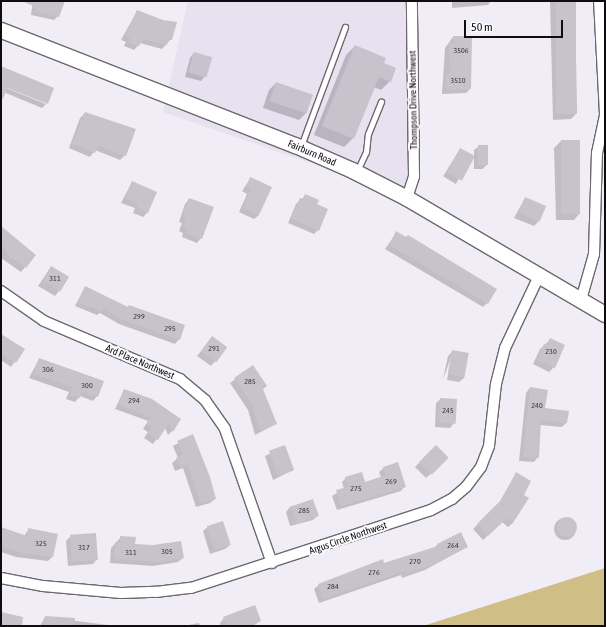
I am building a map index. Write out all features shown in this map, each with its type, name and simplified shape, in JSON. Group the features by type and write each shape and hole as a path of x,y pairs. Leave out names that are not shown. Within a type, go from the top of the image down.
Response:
{"street":[{"name":"Thompson Drive Northwest","path":"407,198 414,176 412,1"},
{"path":"581,300 594,254 597,153 605,114 599,1"},
{"name":"Fairburn Road","path":"1,30 300,147 356,172 407,198 605,314"},
{"name":"Argus Circle Northwest","path":"1,578 43,586 122,593 156,592 191,588 432,510 452,499 466,487 481,467 489,446 496,384 505,348 539,276"},
{"name":"Ard Place Northwest","path":"1,291 44,321 180,379 205,400 225,429 272,563"}],"lane":[{"path":"300,147 345,27"},
{"path":"356,172 366,152 368,134 381,101"}],"shaded area":[{"path":"188,1 414,1 411,198 163,112"},
{"path":"605,568 605,626 423,626"}],"building":[{"path":"22,1 65,1 59,17 35,11 36,7"},
{"path":"556,1 576,1 576,114 556,114"},
{"path":"137,10 163,20 177,22 172,40 168,39 167,45 144,39 139,46 128,42 130,38 125,36"},
{"path":"453,36 472,36 471,89 446,90 446,74 450,73 449,43 453,43"},
{"path":"355,45 386,58 384,63 396,68 391,82 379,77 354,139 322,126"},
{"path":"194,52 212,57 206,77 188,72"},
{"path":"1,66 54,88 48,104 7,88 3,99 1,99"},
{"path":"276,82 313,95 306,114 269,101"},
{"path":"85,112 136,129 126,156 98,146 95,153 72,144"},
{"path":"561,140 580,140 580,214 561,214"},
{"path":"478,145 488,145 488,165 478,165"},
{"path":"460,148 475,156 462,181 447,173"},
{"path":"250,177 272,187 259,215 243,208 251,189 246,187"},
{"path":"132,181 157,192 148,213 137,208 138,204 125,198"},
{"path":"305,194 319,200 317,204 328,209 319,231 291,218 300,198 303,199"},
{"path":"525,197 546,206 540,222 518,213"},
{"path":"189,198 214,207 202,239 185,233 187,228 183,227 186,218 183,217 184,211"},
{"path":"1,226 36,255 26,268 6,254 8,252 1,245"},
{"path":"396,231 406,237 408,235 497,289 488,304 389,245"},
{"path":"51,266 69,277 60,291 42,281"},
{"path":"85,286 128,307 129,305 185,325 180,340 123,320 104,308 102,312 78,302"},
{"path":"1,334 25,349 16,363 1,354"},
{"path":"212,336 227,347 216,363 201,351"},
{"path":"550,338 565,345 555,368 537,360 544,344 547,345"},
{"path":"452,350 469,353 464,378 448,375"},
{"path":"39,358 104,381 98,397 82,392 80,398 70,395 72,387 33,374"},
{"path":"253,365 267,386 263,389 277,424 260,431 252,405 234,378"},
{"path":"530,387 548,390 545,408 569,411 567,423 541,420 539,458 523,457"},
{"path":"124,389 152,399 181,419 173,432 169,423 158,440 148,434 152,427 147,424 151,417 118,405"},
{"path":"440,398 457,399 456,424 439,423"},
{"path":"193,434 210,477 216,499 200,503 188,464 180,467 176,458 183,455 177,441"},
{"path":"285,445 294,470 278,476 269,451"},
{"path":"436,445 449,458 432,475 419,462"},
{"path":"398,462 406,487 341,506 336,490 348,487 345,477 362,472 365,482 386,475 383,467"},
{"path":"516,472 531,481 524,495 529,498 513,523 507,518 488,536 477,524 503,498"},
{"path":"313,499 319,516 296,524 290,507"},
{"path":"567,517 574,520 577,527 574,534 567,537 560,534 557,527 560,520"},
{"path":"223,521 231,545 215,550 207,526"},
{"path":"1,527 27,536 28,528 58,534 53,557 21,553 1,546"},
{"path":"461,532 468,547 430,566 406,574 405,571 323,599 318,584 383,559 384,563 438,546 437,544"},
{"path":"96,533 98,560 72,562 70,535"},
{"path":"120,536 136,537 135,544 153,545 181,541 184,558 159,562 114,559 115,542 120,542"},
{"path":"255,605 261,621 248,626 227,626 223,617"},
{"path":"1,612 23,617 22,626 1,626"},
{"path":"45,616 75,618 75,626 44,626"}]}
